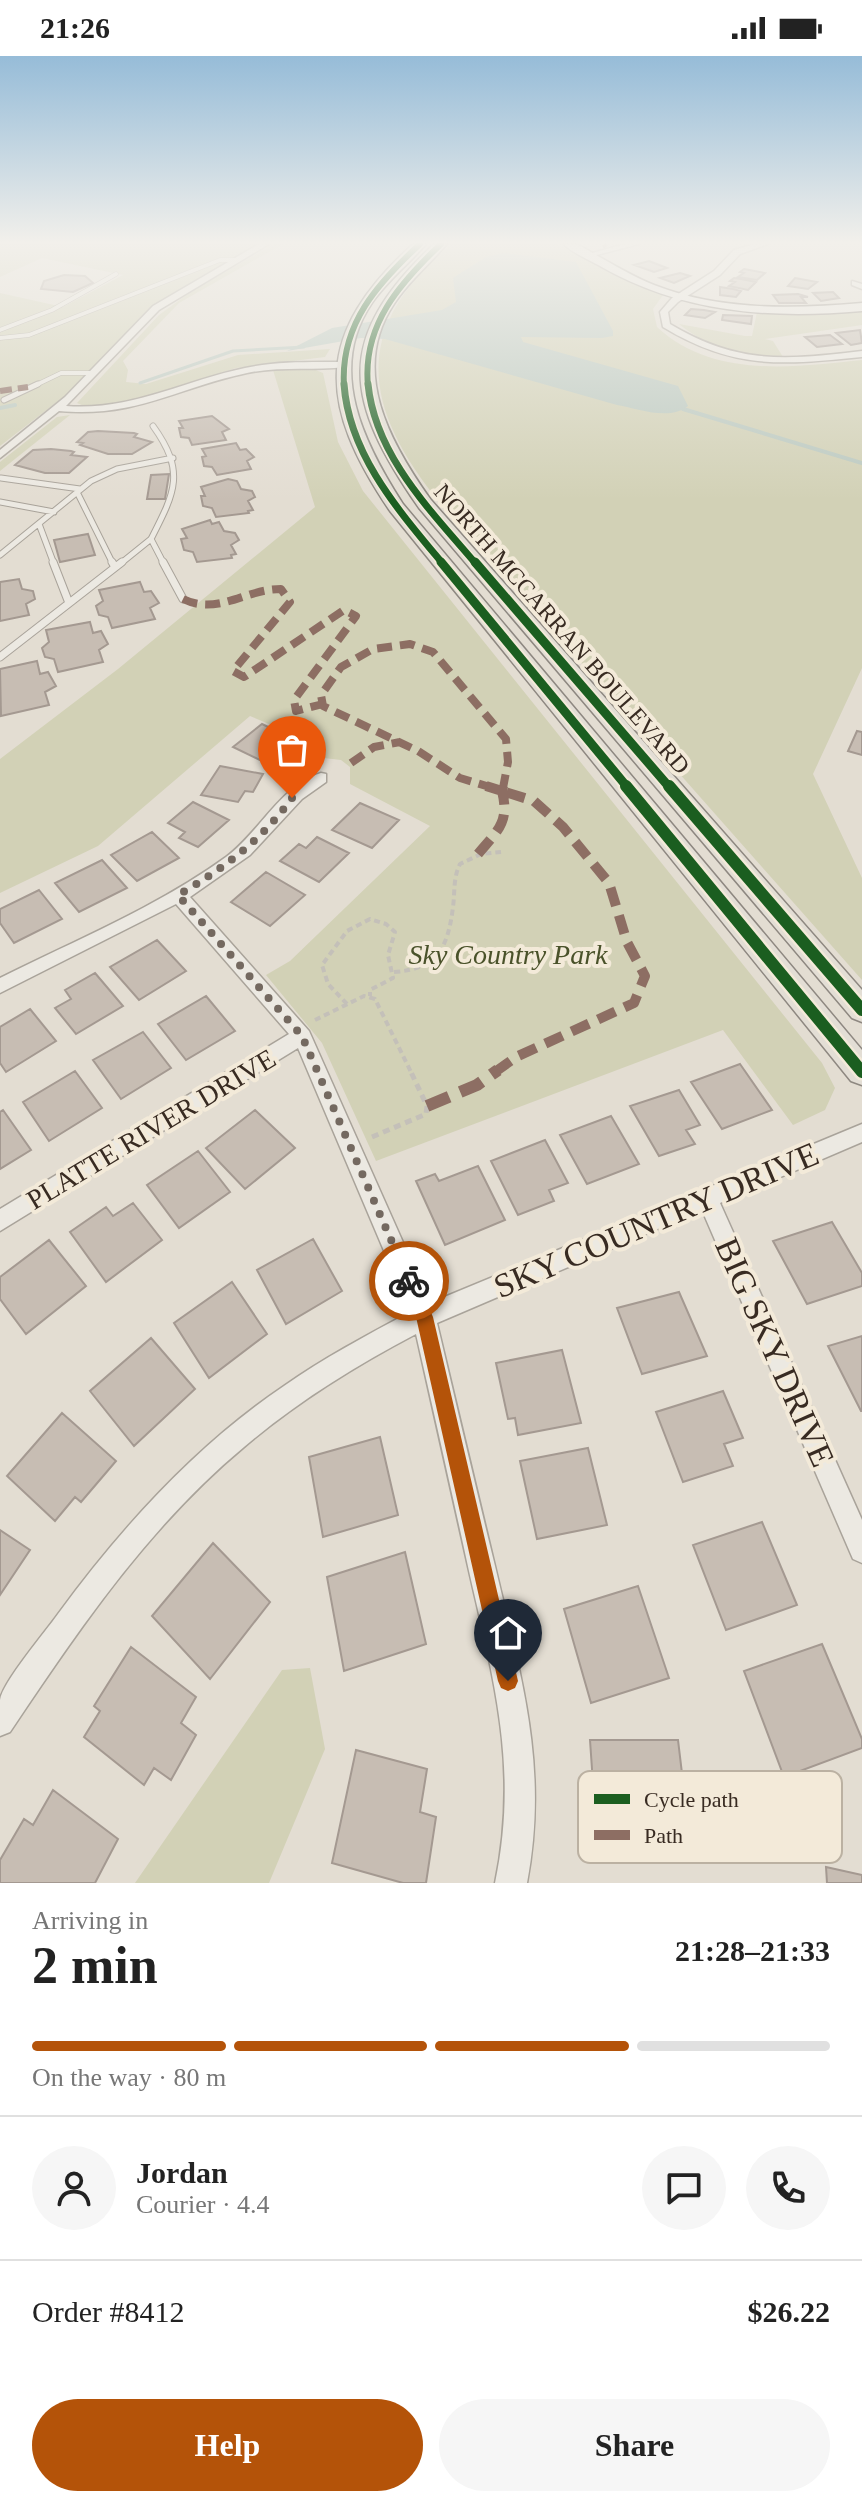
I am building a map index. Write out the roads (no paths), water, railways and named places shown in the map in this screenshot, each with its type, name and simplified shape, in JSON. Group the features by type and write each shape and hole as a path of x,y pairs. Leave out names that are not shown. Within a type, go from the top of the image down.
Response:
{"main road":[{"name":"NORTH MCCARRAN BOULEVARD","path":"356,329 356,364 383,439 425,504 862,1010"},
{"name":"NORTH MCCARRAN BOULEVARD","path":"374,329 342,387 353,432 364,458 396,507 862,1072"}],"street":[{"path":"2,452 58,408 135,329"},
{"path":"675,329 737,359 776,364 862,354"},
{"path":"58,408 102,411 135,406 245,371 279,366 356,364"},
{"path":"0,986 178,895 236,858 261,836 292,798 321,778"},
{"path":"178,895 307,1029 424,1317 515,1712 521,1779 517,1853 511,1883"},
{"name":"PLATTE RIVER DRIVE","path":"0,1221 307,1029"},
{"name":"SKY COUNTRY DRIVE","path":"0,1722 74,1613 129,1542 192,1475 252,1421 309,1380 368,1344 424,1317 862,1133"},
{"name":"BIG SKY DRIVE","path":"707,1197 862,1550"}],"lane":[{"path":"0,338 29,335 44,329"},
{"path":"4,400 61,373 93,373"},
{"path":"0,657 151,539 176,487 177,470 153,426"},
{"path":"0,555 79,490 117,469 173,458"},
{"path":"1,478 79,490"},
{"path":"79,490 115,567"},
{"path":"0,502 54,512"},
{"path":"39,524 69,603"},
{"path":"151,539 183,599"}],"waterway":[{"path":"140,383 233,351 304,347"},
{"path":"0,408 15,405"},
{"path":"683,409 862,463"}],"park label":[{"name":"Sky Country Park","path":"508,954"}]}
